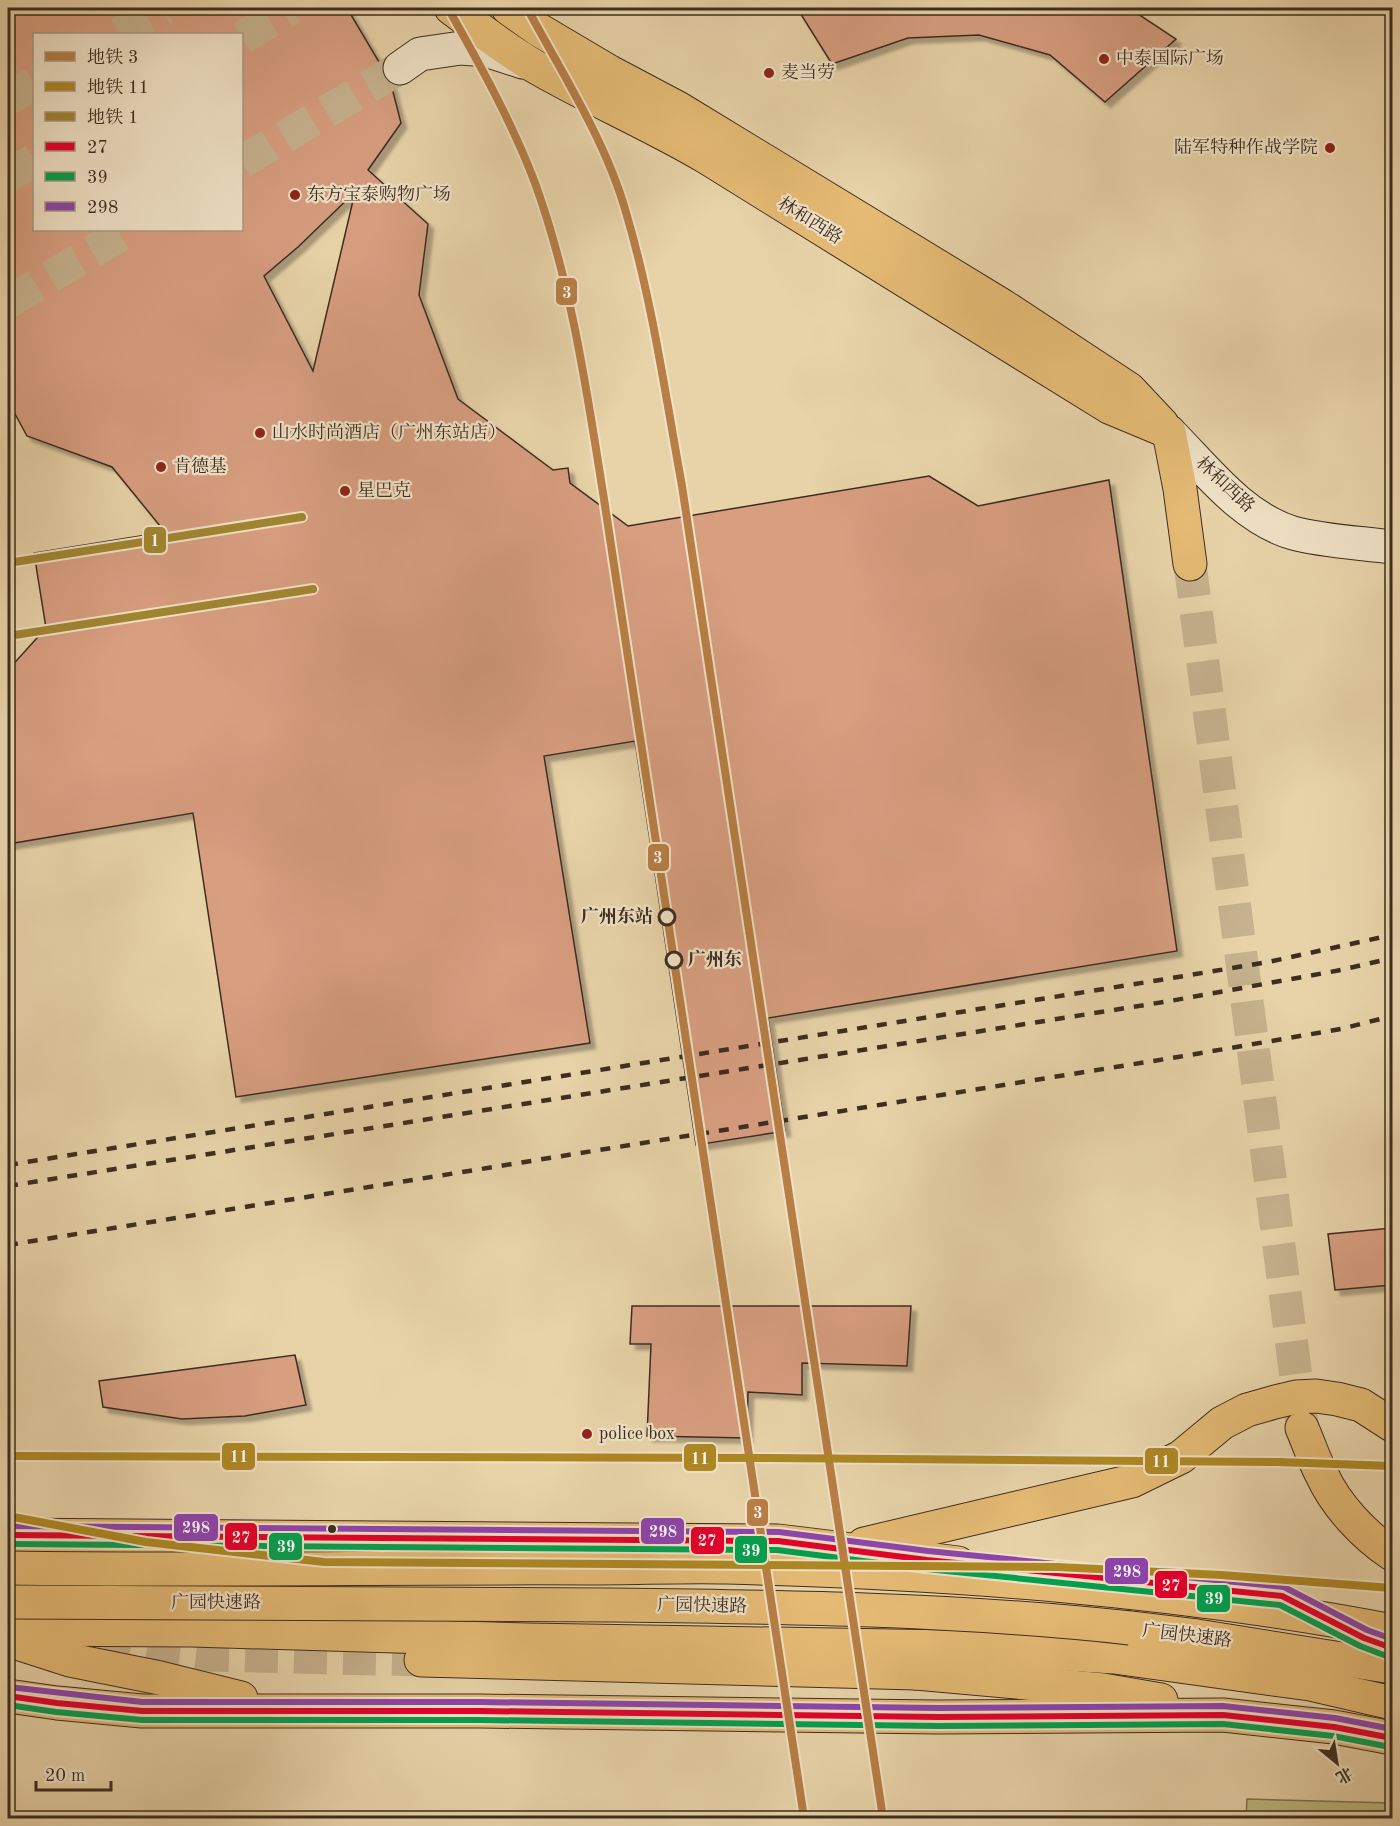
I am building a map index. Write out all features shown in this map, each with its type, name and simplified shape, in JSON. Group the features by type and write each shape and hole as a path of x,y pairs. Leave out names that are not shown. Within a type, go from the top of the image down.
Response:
{"main road":[{"name":"林和西路","path":"452,8 494,40 534,66 664,132 698,152 1108,407 1169,432"},
{"path":"452,8 450,27 410,61 461,48 486,50 534,66"},
{"name":"林和西路","path":"508,8 539,30 610,72 678,108 1003,306 1129,388 1235,500 1266,521 1293,532 1392,547"},
{"path":"1169,432 1180,489 1190,564"},
{"path":"843,1550 1132,1481 1181,1457 1222,1423 1247,1410 1275,1402 1316,1396 1337,1399 1361,1405 1392,1425"},
{"path":"1302,1428 1322,1477 1347,1515 1392,1554"},
{"path":"8,1535 778,1542 1282,1596 1308,1607 1367,1640 1392,1648"},
{"name":"广园快速路","path":"8,1569 723,1567 972,1578 1190,1599 1296,1613 1392,1631"},
{"name":"广园快速路","path":"8,1602 866,1608 1051,1619 1197,1636 1392,1668"},
{"path":"8,1629 192,1630 538,1640 953,1647 1114,1657 1310,1684 1392,1703"},
{"path":"8,1640 70,1660 160,1678 287,1709"},
{"path":"421,1660 916,1672 1244,1676"},
{"path":"916,1672 1103,1690 1392,1738"},
{"path":"8,1696 142,1711 287,1709 938,1717 1176,1714 1263,1718"}],"shaded area":[{"path":"1247,1799 1392,1803 1392,1818 1246,1818"}],"building":[{"name":"广州东站","path":"8,8 347,8 382,67 384,78 391,84 401,123 368,170 428,224 419,295 458,399 553,470 568,468 570,483 628,526 929,476 978,506 1109,480 1177,951 768,1018 785,1131 696,1145 635,741 544,756 590,1043 236,1097 193,813 8,844 8,670 46,628 34,553 165,532 112,467 27,436 8,401","holes":["355,192 313,371 264,276"]},
{"name":"中泰国际广场","path":"797,8 1129,8 1176,39 1105,102 1050,55 979,35 908,38 832,64"},
{"path":"1392,1228 1392,1285 1335,1290 1328,1234"},
{"path":"632,1306 911,1306 907,1366 802,1363 802,1395 748,1392 747,1438 647,1436 651,1344 630,1344"},
{"path":"295,1355 306,1405 245,1416 182,1419 103,1407 99,1381"}],"tunnel":[{"path":"121,33 165,8"},
{"path":"243,37 292,8"},
{"path":"243,161 400,68"},
{"path":"8,99 33,84"},
{"path":"8,176 33,161"},
{"path":"8,302 127,231"},
{"path":"1190,564 1302,1423"},
{"path":"100,1635 155,1648 209,1655 421,1660"}],"railway":[{"path":"8,1165 1166,979 1268,962 1392,935"},
{"path":"8,1186 1170,1001 1341,970 1392,958"},
{"path":"8,1245 1178,1057 1341,1029 1392,1016"}],"metro line":[{"name":"3","path":"448,8 506,116 535,183 559,260 577,340 604,499 804,1818"},
{"name":"3","path":"527,8 581,106 606,157 635,243 657,346 682,486 883,1818"},
{"name":"1","path":"8,563 302,517"},
{"name":"1","path":"8,636 313,589"},
{"name":"11","path":"8,1456 768,1458 1278,1462 1392,1466"},
{"name":"11","path":"8,1516 146,1542 324,1562 1057,1567 1221,1575 1392,1588"}],"transit line":[{"name":"298","path":"8,1526 779,1532 928,1551 1284,1587 1367,1630 1392,1639"},
{"name":"27","path":"8,1535 778,1541 927,1560 1282,1596 1364,1638 1392,1648"},
{"name":"39","path":"8,1544 777,1550 926,1569 1280,1605 1360,1646 1389,1657"},
{"name":"298","path":"9,1687 142,1702 480,1702 938,1708 1223,1706 1335,1718 1392,1729"},
{"name":"27","path":"8,1696 142,1711 480,1711 938,1717 1223,1715 1334,1727 1392,1738"},
{"name":"39","path":"8,1705 142,1720 480,1720 938,1726 1223,1724 1333,1736 1390,1747"}],"place":[{"name":"中泰国际广场","path":"1104,59"},
{"name":"麦当劳","path":"769,73"},
{"name":"陆军特种作战学院","path":"1330,148"},
{"name":"东方宝泰购物广场","path":"295,195"},
{"name":"山水时尚酒店（广州东站店）","path":"260,433"},
{"name":"肯德基","path":"161,467"},
{"name":"星巴克","path":"345,491"},
{"name":"广州东站","path":"667,917"},
{"name":"广州东","path":"674,960"},
{"name":"police box","path":"587,1434"}]}
